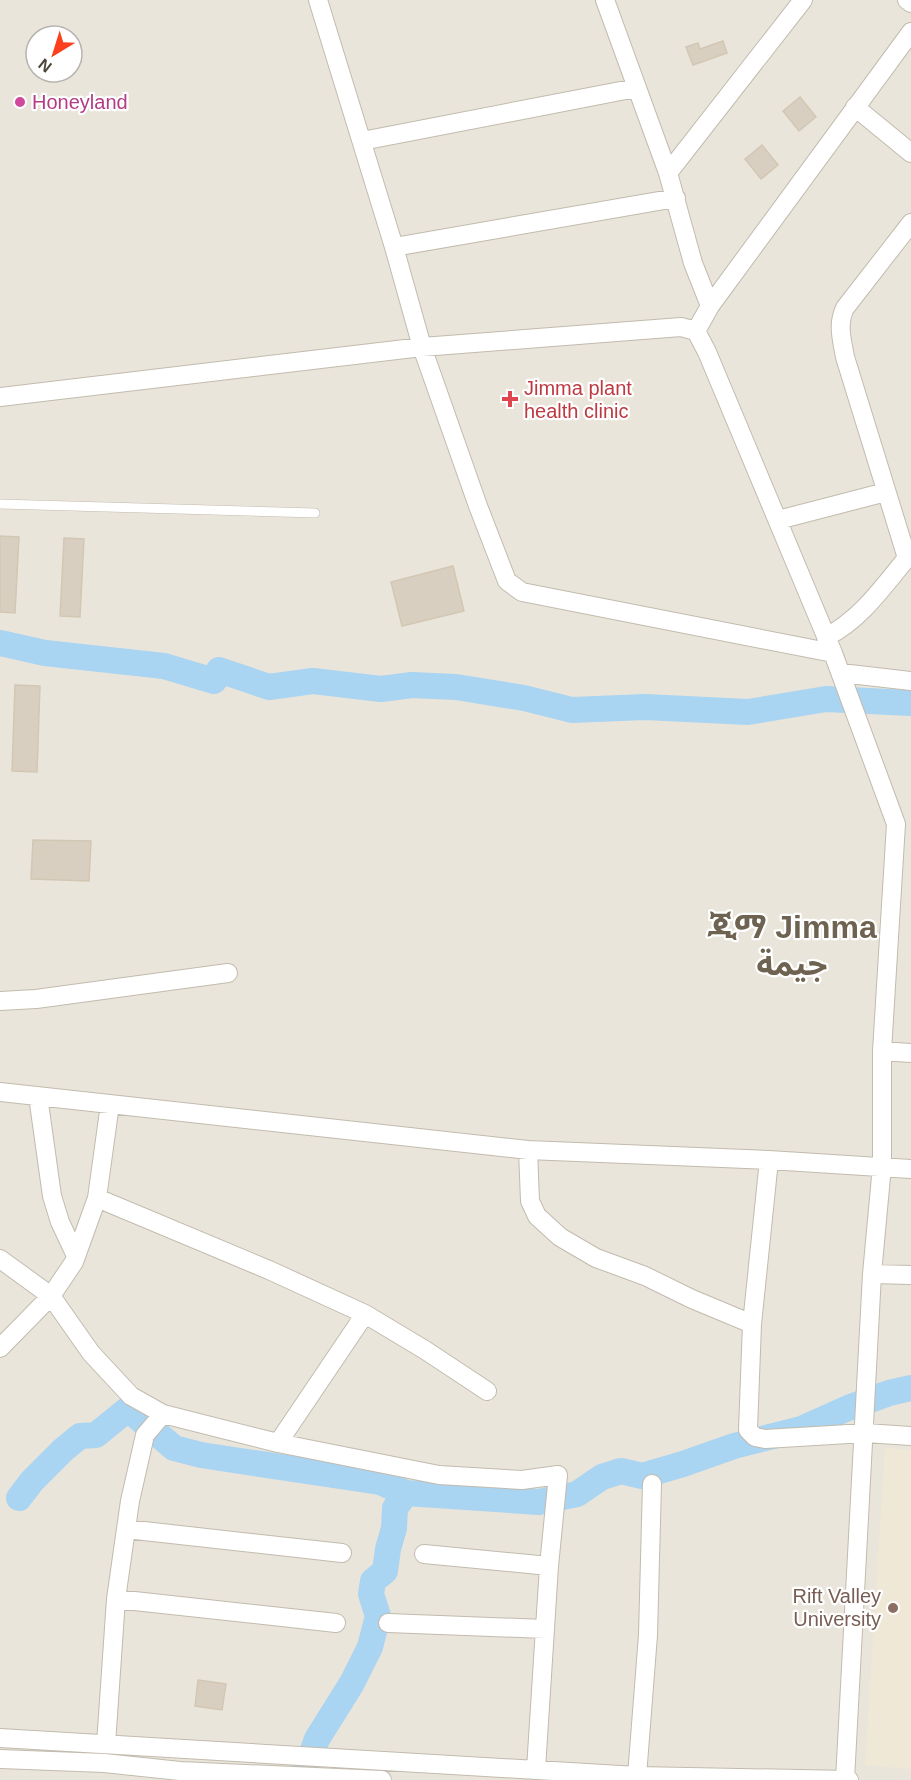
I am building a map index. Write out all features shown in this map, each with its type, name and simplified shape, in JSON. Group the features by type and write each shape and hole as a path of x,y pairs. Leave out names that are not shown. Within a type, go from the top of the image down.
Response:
{"street":[{"path":"318,0 422,347 507,581 522,592 830,645"},
{"path":"605,0 668,173 693,263 710,306"},
{"path":"668,173 803,0"},
{"path":"696,332 710,306 911,32"},
{"path":"362,141 636,88"},
{"path":"855,107 911,153"},
{"path":"394,248 676,198"},
{"path":"830,645 909,556 886,492 845,357 840,326 845,308 911,223"},
{"path":"0,397 422,347 681,327 696,332 707,352 778,520 830,645 854,711 903,824 882,1051 882,1166 872,1275 847,1780 637,1776 536,1769 449,1772 80,1742 0,1738"},
{"path":"778,520 886,492"},
{"path":"843,681 911,681"},
{"path":"0,1001 36,999 228,973"},
{"path":"882,1051 911,1053"},
{"path":"0,1092 528,1150 769,1160 911,1169"},
{"path":"38,1096 51,1196 76,1256"},
{"path":"0,1348 51,1296 76,1256 97,1198 110,1104"},
{"path":"528,1150 530,1200 537,1216 560,1238 596,1258 645,1276 752,1324"},
{"path":"769,1160 752,1324 753,1353 748,1430 760,1438 865,1433 911,1436"},
{"path":"97,1198 198,1239 365,1314 426,1350 487,1391"},
{"path":"0,1259 51,1296 91,1353 131,1396 163,1414 278,1443 439,1475 522,1480 558,1475 549,1566 536,1769"},
{"path":"872,1275 911,1275"},
{"path":"278,1443 365,1314"},
{"path":"106,1744 116,1599 130,1501 145,1435 163,1414"},
{"path":"637,1776 648,1635 652,1484"},
{"path":"126,1529 342,1553"},
{"path":"424,1554 549,1566"},
{"path":"116,1599 336,1623"},
{"path":"388,1623 545,1629"},
{"path":"78,1771 80,1742"},
{"path":"0,1759 78,1771 180,1776 382,1780"}],"lane":[{"path":"0,504 315,513"}],"shaded area":[{"path":"0,0 911,0 911,1780 0,1780"},
{"name":"Rift Valley University","path":"885,1448 911,1450 911,1769 865,1765"}],"building":[{"path":"723,41 727,53 693,65 686,47 698,43 700,49"},
{"path":"800,97 816,117 799,131 783,111"},
{"path":"762,145 778,165 761,179 745,159"},
{"path":"0,536 19,537 15,613 0,612"},
{"path":"64,538 84,539 80,617 60,616"},
{"path":"453,566 464,611 402,626 391,582"},
{"path":"15,685 40,686 37,772 12,771"},
{"path":"33,840 91,841 89,881 31,879"},
{"path":"198,1680 226,1684 222,1710 195,1706"}],"waterway":[{"path":"0,643 45,653 164,666 214,681 219,670 269,687 313,681 381,689 412,685 456,687 524,698 572,710 645,707 748,712 826,699 911,703"},
{"path":"302,1780 317,1739 352,1683 370,1647 378,1616 371,1594 373,1581 385,1571 394,1528 395,1508 406,1493 539,1502 577,1494 602,1477 621,1471 642,1476 734,1446 801,1429 848,1408 889,1393 911,1388"},
{"path":"19,1498 32,1481 80,1436 96,1435 128,1409 174,1448 201,1455 380,1482 406,1493"}],"place":[{"name":"Honeyland","path":"20,102"},
{"name":"Jimma plant health clinic","path":"510,399"},
{"name":"Rift Valley University","path":"893,1608"}],"district":[{"name":"ጂማ Jimma جيمة","path":"792,946"}]}
